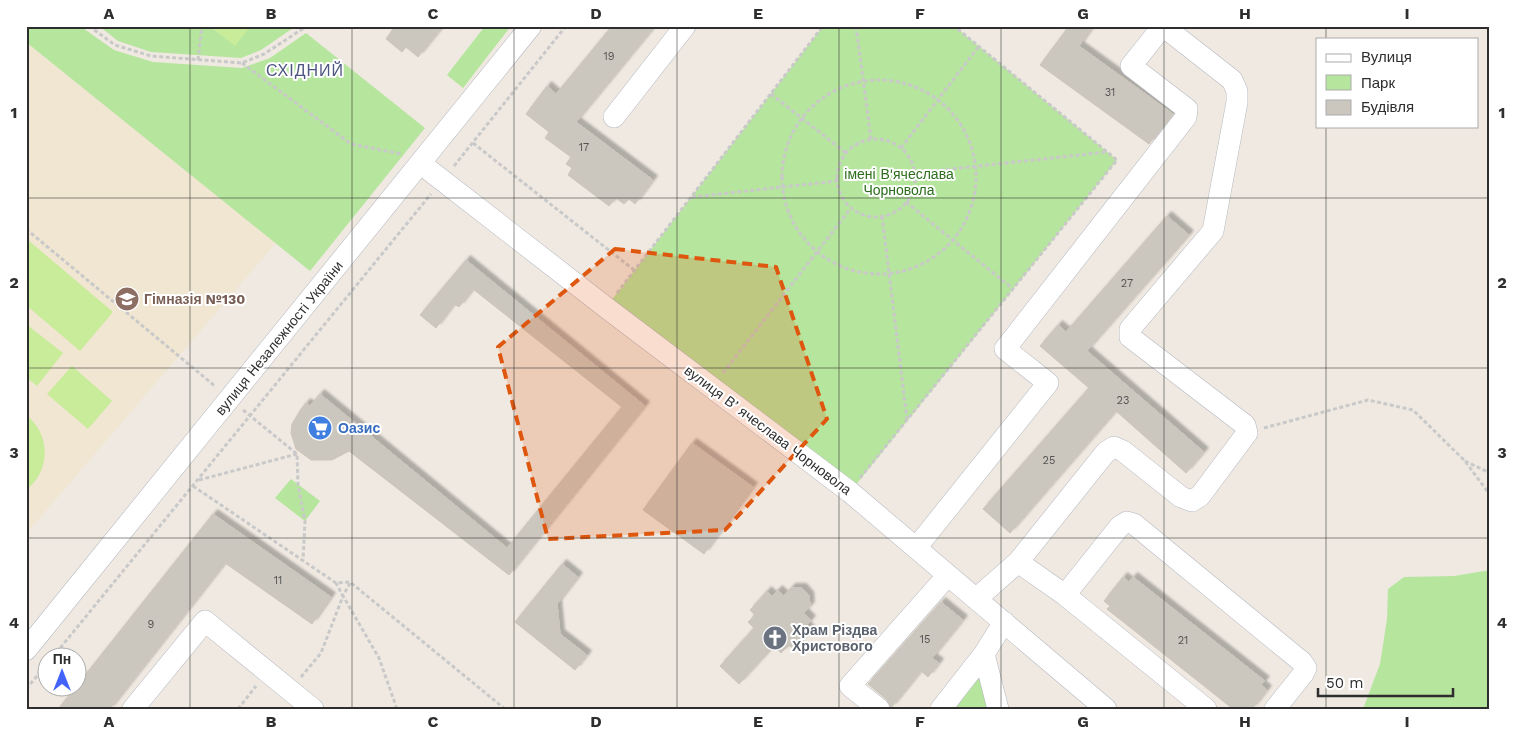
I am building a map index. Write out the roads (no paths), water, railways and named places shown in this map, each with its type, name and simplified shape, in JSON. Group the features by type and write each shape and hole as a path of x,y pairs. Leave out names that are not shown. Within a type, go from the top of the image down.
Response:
{"street":[{"name":"вулиця Незалежності України","path":"26,650 230,399 414,159 531,26"},
{"path":"614,116 684,26"},
{"path":"916,548 1048,383 1005,349 1186,117 1187,109 1131,66 1162,27 1232,80 1237,91 1237,102 1213,231 1130,330 1130,337 1245,425 1247,433 1200,496 1192,502 1181,497 1114,447 1106,452 1018,562 976,599"},
{"name":"вулиця Вʼячеслава Чорновола","path":"414,159 850,492 1004,622 1088,700 1106,709"},
{"path":"1065,595 1120,526 1127,522 1134,524 1302,662 1306,668 1303,674 1275,709"},
{"path":"1018,562 1065,595 1206,709"},
{"path":"879,709 850,686 948,575"},
{"path":"133,709 205,622 313,709"},
{"path":"941,709 984,654 1004,622"},
{"path":"984,654 998,709"}],"place":[{"name":"Гімназія №130","path":"127,299"},
{"name":"Оазис","path":"320,428"},
{"name":"Храм Різдва Христового","path":"775,638"}],"district":[{"name":"СХІДНИЙ","path":"305,70"}],"park label":[{"name":"імені В'ячеслава Чорновола","path":"899,182"}]}
